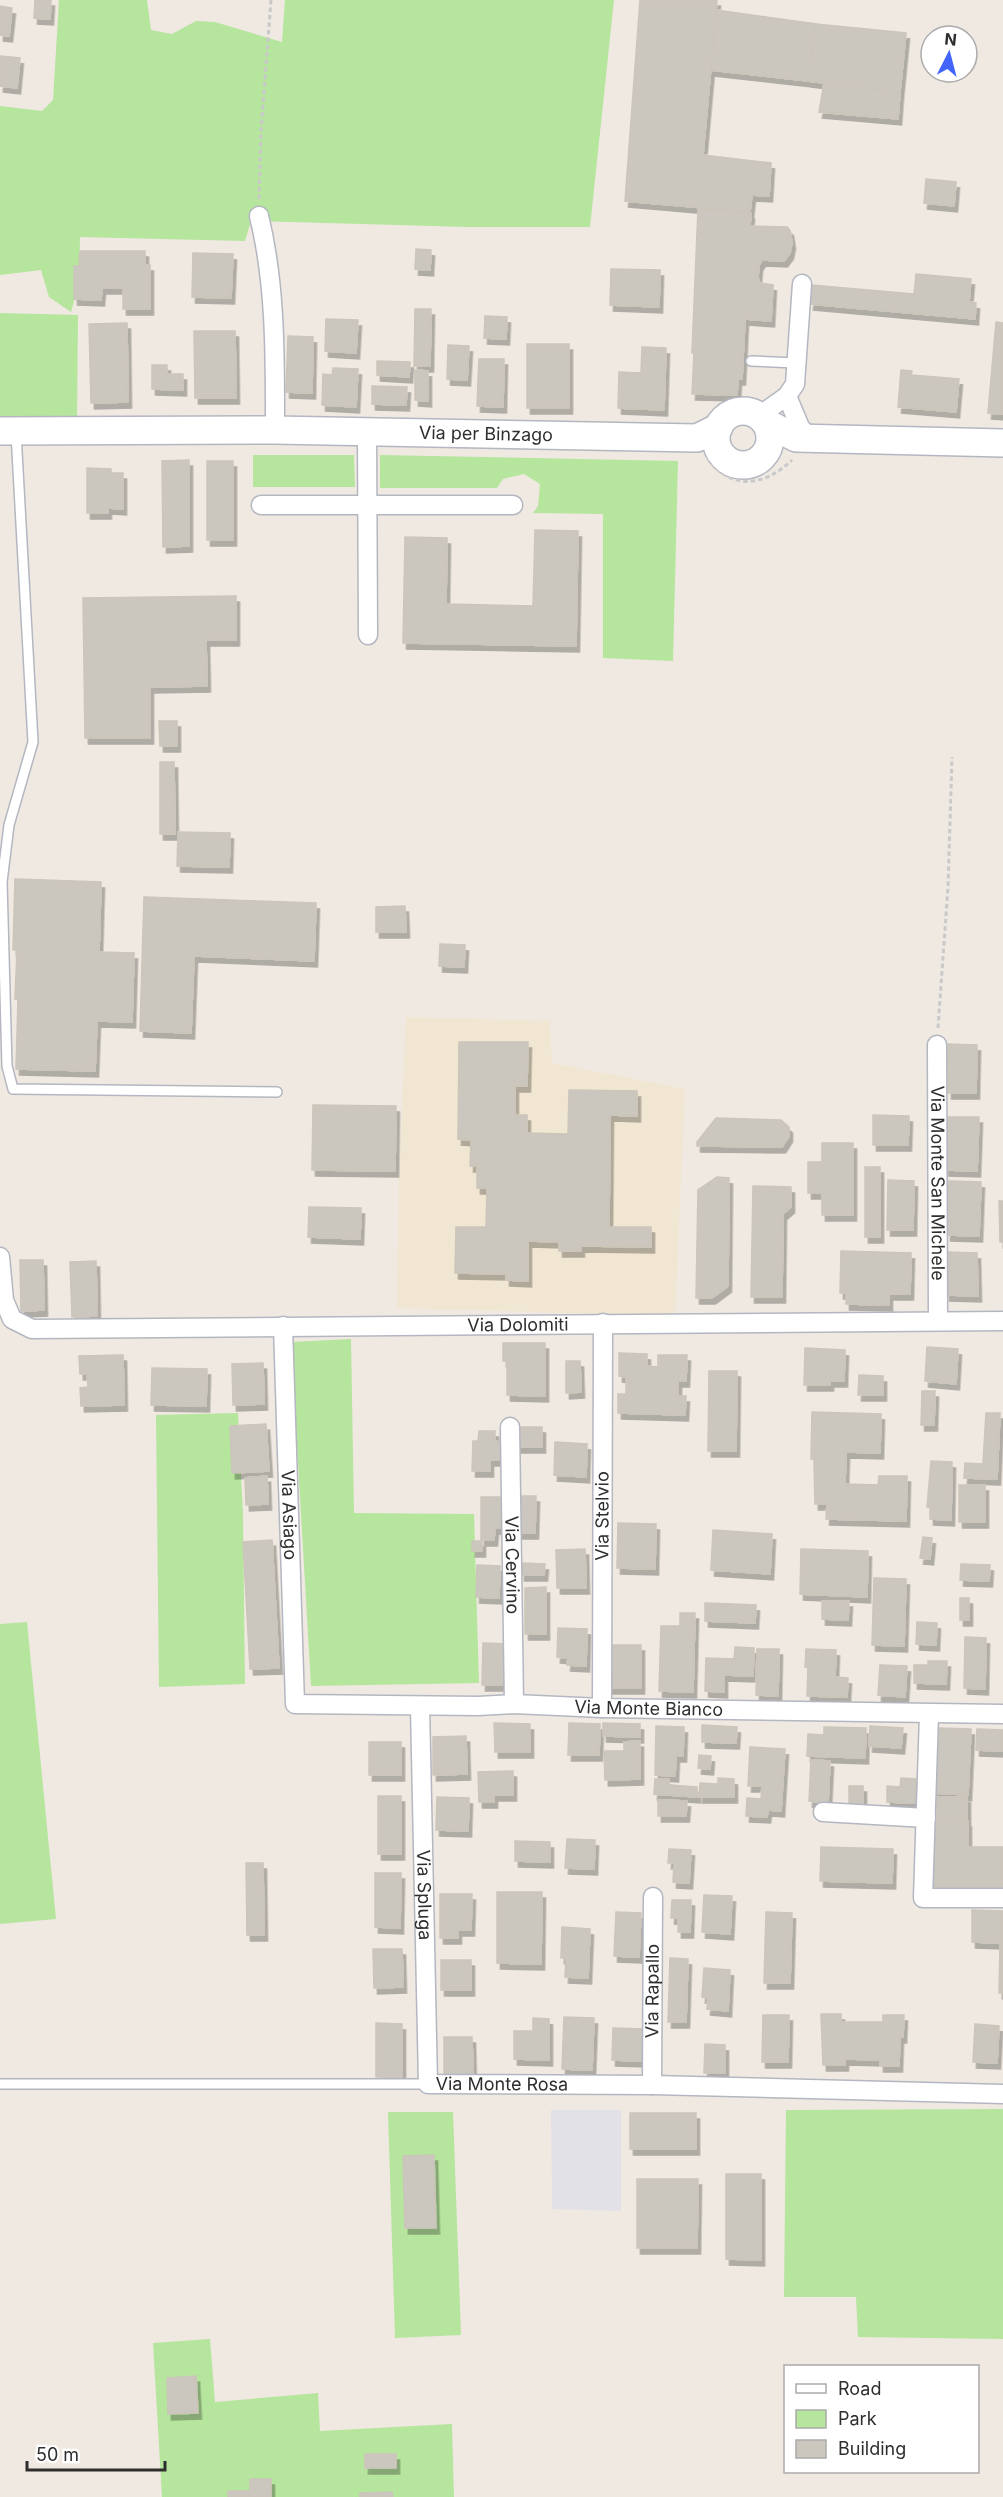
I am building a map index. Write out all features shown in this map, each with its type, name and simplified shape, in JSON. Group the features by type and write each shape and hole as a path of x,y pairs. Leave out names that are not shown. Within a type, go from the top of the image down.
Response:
{"main road":[{"path":"712,439 729,415 736,412 752,412 764,429 804,439 1003,443"},
{"name":"Via per Binzago","path":"8,431 275,430 712,439 732,462 746,464 760,459 764,429"}],"street":[{"path":"260,216 266,241 274,349 275,430"},
{"path":"802,284 795,384 787,396 804,439"},
{"name":"Via per Binzago","path":"764,429 787,396"},
{"path":"367,433 368,635"},
{"path":"261,505 513,505"},
{"name":"Via Monte San Michele","path":"937,1045 938,1321"},
{"name":"Via Dolomiti","path":"0,1257 4,1300 12,1319 32,1329 1003,1321"},
{"name":"Via Stelvio","path":"602,1708 603,1323"},
{"name":"Via Asiago","path":"283,1326 296,1704"},
{"name":"Via Cervino","path":"510,1426 514,1704"},
{"name":"Via Monte Bianco","path":"296,1704 420,1706 514,1704 602,1708 1003,1714"},
{"name":"Via Spluga","path":"420,1706 428,2084"},
{"path":"928,1714 923,1898 1003,1898"},
{"path":"824,1812 926,1818"},
{"name":"Via Rapallo","path":"652,2085 653,1897"},
{"name":"Via Monte Rosa","path":"428,2084 652,2085 1003,2094"}],"lane":[{"path":"751,361 796,363"},
{"path":"8,431 33,742 9,825 2,882 7,1066 13,1089 277,1092"},
{"name":"Via Monte Rosa","path":"0,2084 428,2084"}],"path":[{"path":"260,216 261,131 271,0"},
{"path":"937,1045 948,887 952,757"}],"shaded area":[{"path":"406,1017 550,1021 552,1063 685,1089 675,1316 397,1308 399,1181"},
{"path":"551,2110 621,2110 621,2211 552,2209"}],"green space":[{"path":"59,0 147,0 151,30 172,34 196,21 215,22 282,42 285,0 614,0 590,227 468,227 251,221 245,241 80,237 79,284 71,312 49,297 41,270 0,275 0,106 42,111 53,100"},
{"path":"0,313 78,315 77,422 0,421"},
{"path":"253,455 354,455 355,487 253,487"},
{"path":"380,455 678,461 673,661 603,658 603,514 533,513 538,506 540,484 524,474 503,479 497,488 380,488"},
{"path":"351,1339 354,1513 474,1514 479,1683 311,1686 291,1342"},
{"path":"238,1413 243,1514 245,1684 159,1687 156,1415"},
{"path":"27,1622 56,1919 0,1924 0,1624"},
{"path":"1003,2109 1003,2339 858,2337 856,2297 784,2297 786,2110"},
{"path":"388,2112 453,2112 461,2335 395,2338"},
{"path":"210,2339 215,2402 318,2393 320,2431 452,2424 454,2497 162,2497 153,2343"}],"building":[{"path":"35,0 51,0 50,19 34,18"},
{"path":"640,0 717,0 703,155 771,163 769,196 752,195 750,212 625,201"},
{"path":"0,6 12,8 9,36 0,35"},
{"path":"716,10 816,24 808,81 711,70"},
{"path":"816,24 906,33 900,92 808,81"},
{"path":"0,56 20,58 17,88 0,86"},
{"path":"824,83 900,92 898,119 819,112"},
{"path":"926,179 956,182 954,206 924,203"},
{"path":"698,209 751,213 750,226 787,227 790,230 792,243 790,253 784,261 762,260 759,265 760,283 773,285 771,321 745,319 742,379 738,379 737,395 692,394"},
{"path":"416,249 431,250 430,270 415,269"},
{"path":"80,251 145,251 145,265 150,265 150,309 123,309 123,288 102,288 101,300 74,299 74,266 79,266"},
{"path":"193,253 233,254 231,298 192,297"},
{"path":"611,269 660,270 659,307 610,305"},
{"path":"916,274 971,279 969,302 976,303 975,319 810,304 812,285 914,294"},
{"path":"415,309 431,309 430,366 414,366"},
{"path":"485,316 507,317 506,339 484,338"},
{"path":"326,319 358,320 356,353 325,351"},
{"path":"996,322 1003,323 1003,414 988,413"},
{"path":"127,323 128,402 91,403 89,324"},
{"path":"194,331 235,331 236,398 195,398"},
{"path":"288,336 313,337 312,393 286,392"},
{"path":"527,344 569,344 569,408 527,408"},
{"path":"448,345 469,346 467,380 447,379"},
{"path":"642,347 666,348 664,410 618,408 619,372 641,373"},
{"path":"479,359 504,359 503,407 477,406"},
{"path":"377,361 410,362 409,377 377,375"},
{"path":"152,365 167,365 167,374 183,374 183,390 152,389"},
{"path":"333,368 358,369 356,407 322,405 323,374 332,375"},
{"path":"415,370 428,371 428,401 415,400"},
{"path":"901,370 912,371 911,375 959,379 956,412 898,407"},
{"path":"372,386 407,387 406,405 372,404"},
{"path":"189,460 189,546 163,547 162,461"},
{"path":"207,461 233,461 233,540 207,540"},
{"path":"87,468 111,469 111,473 123,473 123,509 108,508 108,513 87,513"},
{"path":"535,530 578,531 576,646 403,643 405,537 447,538 446,604 533,606"},
{"path":"236,596 236,640 206,640 207,686 150,687 150,738 85,738 83,598"},
{"path":"159,721 177,721 177,746 160,746"},
{"path":"160,762 174,762 175,834 160,834"},
{"path":"178,832 230,833 229,867 177,866"},
{"path":"15,879 101,882 99,952 134,953 132,1022 97,1021 95,1071 16,1069 17,950 13,950"},
{"path":"144,897 316,903 314,961 194,956 191,1033 140,1031"},
{"path":"405,906 406,932 376,932 376,907"},
{"path":"440,944 465,945 464,967 439,966"},
{"path":"459,1042 528,1042 527,1086 515,1086 515,1115 527,1115 527,1133 568,1134 569,1090 637,1091 637,1116 610,1115 609,1227 651,1227 651,1247 581,1246 581,1251 559,1251 559,1242 528,1241 528,1281 506,1280 506,1274 455,1273 456,1227 486,1227 487,1188 477,1188 477,1166 470,1166 471,1140 458,1139"},
{"path":"948,1044 977,1045 976,1093 948,1093"},
{"path":"313,1105 396,1106 395,1171 312,1170"},
{"path":"873,1115 909,1116 908,1145 873,1145"},
{"path":"947,1117 979,1117 977,1171 945,1170"},
{"path":"716,1118 781,1120 789,1127 789,1136 782,1147 697,1146 697,1142"},
{"path":"822,1143 853,1143 853,1215 822,1215 822,1193 808,1193 808,1162 822,1162"},
{"path":"865,1167 880,1167 880,1237 865,1237"},
{"path":"717,1177 729,1178 728,1286 712,1298 696,1298 698,1190"},
{"path":"888,1180 914,1181 913,1230 887,1230"},
{"path":"949,1181 981,1182 979,1236 947,1235"},
{"path":"753,1186 791,1187 791,1207 783,1214 782,1297 751,1297"},
{"path":"999,1201 1003,1201 1003,1242 1000,1242"},
{"path":"309,1207 361,1208 360,1239 308,1237"},
{"path":"841,1251 911,1253 910,1294 889,1294 889,1305 846,1304 846,1293 840,1293"},
{"path":"948,1252 977,1253 978,1296 946,1295"},
{"path":"20,1260 43,1260 44,1310 21,1311"},
{"path":"96,1261 97,1316 72,1317 70,1262"},
{"path":"503,1343 545,1343 545,1396 507,1395 507,1361 503,1361"},
{"path":"927,1347 958,1349 956,1384 925,1381"},
{"path":"805,1348 845,1350 844,1381 830,1381 830,1385 804,1385"},
{"path":"619,1353 647,1354 647,1366 658,1367 658,1355 687,1355 686,1381 678,1381 678,1396 686,1396 685,1415 618,1413 618,1394 626,1394 626,1377 619,1376"},
{"path":"123,1355 124,1405 81,1406 80,1388 88,1387 87,1374 80,1374 79,1356"},
{"path":"566,1361 580,1361 581,1392 566,1393"},
{"path":"263,1363 264,1404 233,1405 232,1364"},
{"path":"152,1368 207,1369 206,1406 151,1405"},
{"path":"709,1371 737,1371 736,1451 708,1451"},
{"path":"859,1375 883,1376 883,1395 858,1395"},
{"path":"922,1391 935,1391 934,1425 921,1425"},
{"path":"812,1412 881,1414 880,1453 846,1452 845,1484 878,1485 879,1476 907,1476 906,1521 826,1519 827,1504 815,1504 814,1459 811,1459"},
{"path":"986,1413 1000,1413 997,1479 964,1478 965,1463 983,1464"},
{"path":"266,1424 269,1471 232,1473 230,1426"},
{"path":"517,1427 542,1427 542,1447 517,1447"},
{"path":"479,1431 495,1431 495,1441 500,1442 500,1460 490,1460 490,1471 472,1471 473,1441 478,1441"},
{"path":"555,1442 587,1444 586,1477 554,1475"},
{"path":"931,1461 952,1462 951,1520 930,1519 930,1507 927,1507"},
{"path":"267,1476 268,1504 246,1505 245,1478"},
{"path":"959,1485 985,1485 985,1522 959,1522"},
{"path":"514,1496 536,1496 535,1533 513,1533"},
{"path":"481,1497 500,1497 500,1528 495,1528 494,1540 481,1540"},
{"path":"618,1523 656,1524 655,1569 617,1568"},
{"path":"713,1530 772,1534 770,1574 711,1570"},
{"path":"923,1537 932,1538 930,1559 920,1558"},
{"path":"272,1540 279,1668 250,1669 243,1542"},
{"path":"472,1541 482,1541 482,1551 472,1551"},
{"path":"585,1549 586,1588 557,1588 556,1550"},
{"path":"801,1549 868,1551 867,1597 800,1594"},
{"path":"521,1563 545,1564 544,1575 521,1575"},
{"path":"961,1564 990,1565 989,1581 960,1580"},
{"path":"477,1565 500,1566 499,1598 476,1597"},
{"path":"874,1578 906,1579 904,1646 872,1645"},
{"path":"546,1587 546,1634 525,1634 525,1588"},
{"path":"960,1598 969,1598 969,1620 960,1620"},
{"path":"822,1601 849,1601 848,1620 822,1619"},
{"path":"705,1603 756,1605 755,1623 705,1621"},
{"path":"680,1613 695,1613 693,1692 659,1691 661,1626 680,1626"},
{"path":"917,1622 937,1623 936,1645 916,1644"},
{"path":"558,1628 587,1629 586,1666 567,1665 568,1658 557,1657"},
{"path":"965,1637 986,1638 985,1689 964,1688"},
{"path":"483,1643 508,1644 507,1685 482,1685"},
{"path":"608,1645 641,1645 641,1688 608,1688"},
{"path":"735,1647 754,1648 753,1676 724,1675 724,1692 705,1691 706,1658 734,1659"},
{"path":"757,1649 779,1649 778,1696 756,1695"},
{"path":"806,1649 836,1650 835,1677 848,1678 847,1697 807,1696"},
{"path":"928,1661 947,1661 946,1684 914,1683 914,1665 928,1665"},
{"path":"880,1665 907,1666 905,1697 878,1695"},
{"path":"494,1723 530,1724 530,1752 495,1752"},
{"path":"569,1723 600,1724 599,1755 568,1755"},
{"path":"603,1723 640,1724 640,1737 603,1736"},
{"path":"702,1725 737,1727 736,1743 702,1742"},
{"path":"656,1726 684,1727 683,1756 676,1756 675,1776 655,1775"},
{"path":"870,1726 903,1728 901,1748 869,1746"},
{"path":"824,1727 866,1728 865,1758 807,1756 808,1734 824,1735"},
{"path":"937,1728 971,1729 968,1795 934,1793"},
{"path":"977,1729 1003,1730 1003,1751 976,1750"},
{"path":"466,1736 467,1774 433,1775 433,1737"},
{"path":"640,1741 640,1779 605,1780 604,1751 624,1751 624,1742"},
{"path":"369,1742 401,1742 401,1775 369,1775"},
{"path":"750,1747 785,1749 781,1811 768,1810 767,1817 746,1816 747,1798 761,1799 762,1786 748,1786"},
{"path":"699,1755 711,1756 710,1769 698,1768"},
{"path":"811,1760 830,1761 828,1803 809,1801"},
{"path":"513,1771 513,1795 494,1795 494,1802 479,1802 478,1772"},
{"path":"718,1778 734,1779 734,1797 699,1797 700,1783 718,1784"},
{"path":"901,1778 916,1779 915,1803 887,1802 887,1786 900,1787"},
{"path":"655,1779 669,1779 669,1785 697,1787 697,1797 654,1794"},
{"path":"849,1786 863,1786 863,1803 849,1803"},
{"path":"378,1796 401,1796 401,1854 378,1854"},
{"path":"437,1797 469,1798 468,1831 436,1830"},
{"path":"937,1797 967,1797 967,1820 937,1820"},
{"path":"658,1800 687,1801 686,1816 658,1816"},
{"path":"931,1821 968,1821 968,1847 1003,1847 1003,1890 932,1891"},
{"path":"567,1839 595,1840 594,1869 565,1868"},
{"path":"515,1841 550,1842 550,1862 515,1861"},
{"path":"821,1847 893,1849 892,1883 820,1881"},
{"path":"669,1849 691,1850 689,1883 673,1882 674,1863 668,1863"},
{"path":"246,1863 263,1863 264,1935 247,1935"},
{"path":"375,1873 401,1873 400,1928 375,1927"},
{"path":"497,1892 542,1892 541,1964 497,1963"},
{"path":"440,1894 472,1894 471,1930 458,1930 458,1938 440,1938"},
{"path":"704,1895 732,1896 730,1934 702,1932"},
{"path":"672,1900 691,1900 690,1932 678,1932 678,1918 671,1918"},
{"path":"972,1910 1003,1911 1003,1993 999,1993 1000,1943 972,1942"},
{"path":"616,1912 641,1913 639,1957 614,1956"},
{"path":"766,1912 792,1913 790,1983 764,1983"},
{"path":"562,1927 590,1929 588,1978 565,1977 566,1958 561,1958"},
{"path":"373,1949 402,1949 403,1987 374,1988"},
{"path":"670,1958 688,1959 686,2022 668,2022"},
{"path":"441,1960 471,1960 471,1990 441,1990"},
{"path":"704,1968 730,1970 728,2011 707,2009 708,1998 702,1997"},
{"path":"821,2014 841,2014 841,2022 883,2022 883,2015 904,2015 903,2037 900,2037 899,2066 880,2066 880,2060 845,2059 845,2065 823,2065"},
{"path":"763,2015 789,2015 788,2062 762,2062"},
{"path":"564,2017 594,2018 592,2070 562,2069"},
{"path":"533,2018 549,2019 549,2060 514,2059 514,2031 533,2031"},
{"path":"376,2023 402,2024 402,2077 376,2077"},
{"path":"975,2024 999,2026 997,2063 973,2062"},
{"path":"613,2028 643,2029 642,2061 612,2060"},
{"path":"444,2037 472,2037 473,2077 444,2077"},
{"path":"705,2044 725,2045 725,2073 704,2073"},
{"path":"630,2113 696,2113 696,2149 630,2149"},
{"path":"434,2155 436,2228 405,2228 403,2156"},
{"path":"726,2174 761,2174 761,2260 726,2259"},
{"path":"637,2179 698,2179 697,2248 637,2248"},
{"path":"196,2376 198,2413 168,2414 167,2378"},
{"path":"365,2454 396,2454 396,2468 365,2468"},
{"path":"250,2479 271,2479 271,2497 228,2497 228,2491 250,2491"},
{"path":"392,2492 393,2497 360,2497 360,2493"}]}
